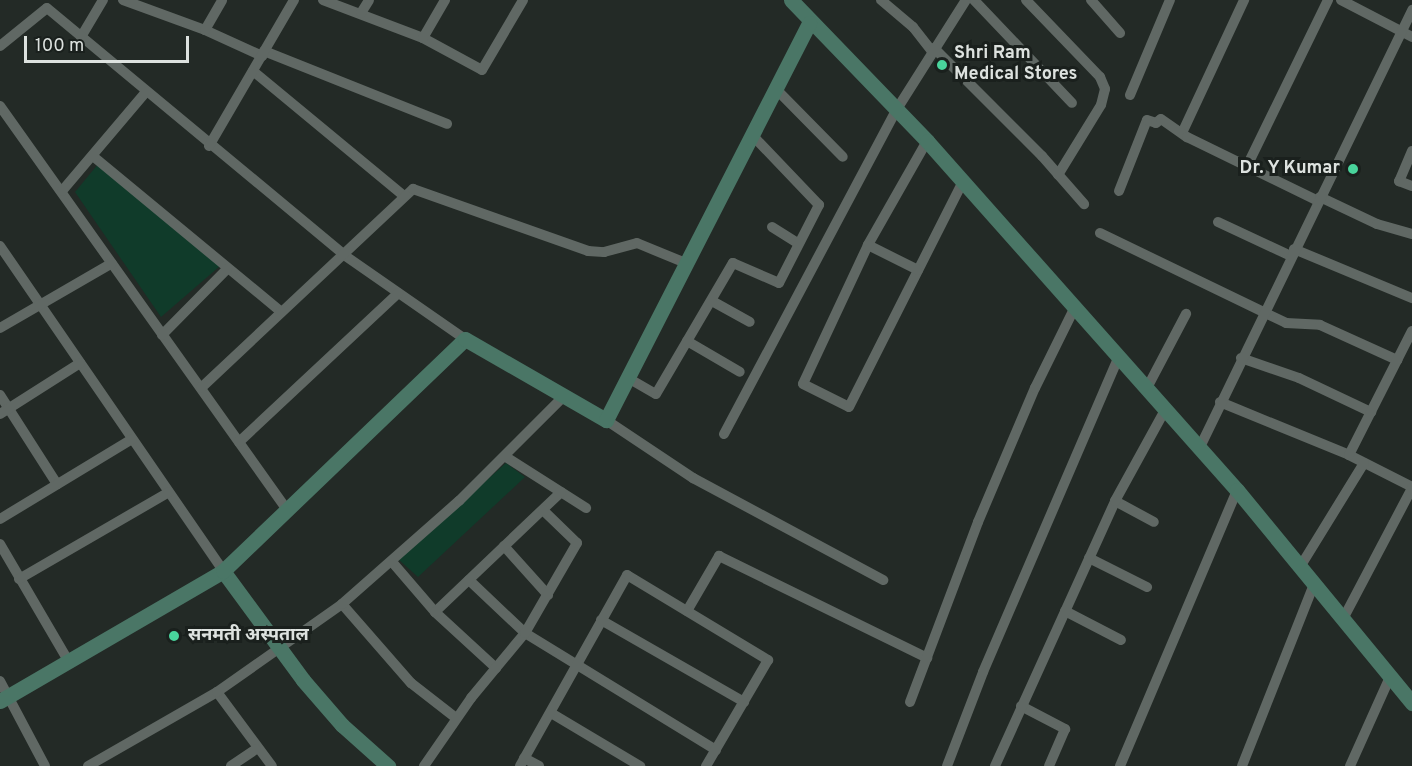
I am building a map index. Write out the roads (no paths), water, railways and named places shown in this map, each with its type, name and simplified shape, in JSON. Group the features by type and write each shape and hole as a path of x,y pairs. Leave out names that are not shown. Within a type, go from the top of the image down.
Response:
{"street":[{"path":"81,37 103,0"},
{"path":"123,0 447,124"},
{"path":"205,30 222,0"},
{"path":"209,146 294,0"},
{"path":"323,0 423,38 482,70 523,0"},
{"path":"361,13 369,0"},
{"path":"423,38 445,0"},
{"path":"791,0 809,22 927,141 1200,447 1412,703"},
{"path":"880,0 913,27 1084,204"},
{"path":"724,434 897,109 966,0"},
{"path":"974,0 1072,103"},
{"path":"1026,0 1100,77 1104,89 1101,105 1058,175"},
{"path":"1091,0 1120,33"},
{"path":"1130,95 1170,0"},
{"path":"1183,131 1244,0"},
{"path":"1247,166 1328,0"},
{"path":"1341,0 1407,34"},
{"path":"0,46 47,8 209,146 344,255 465,339 606,420 693,478 883,580"},
{"path":"1200,447 1240,358 1319,199 1407,34 1412,10"},
{"path":"606,420 688,264 809,22"},
{"path":"253,71 403,195"},
{"path":"776,89 843,158"},
{"path":"62,191 146,92"},
{"path":"0,106 288,512"},
{"path":"1119,191 1147,120 1156,123 1161,119 1183,131 1187,137 1319,199 1377,224 1412,234"},
{"path":"628,378 656,394 733,263 779,283 819,205 753,136"},
{"path":"927,141 868,245 803,384 849,407 963,181"},
{"path":"1412,151 1399,181 1412,186"},
{"path":"94,156 280,311"},
{"path":"201,388 280,311 344,255 403,195 412,189 427,191 588,251 604,252 637,243 688,264"},
{"path":"1218,222 1412,298"},
{"path":"772,227 798,243"},
{"path":"1100,233 1263,312 1292,324 1320,325 1397,360"},
{"path":"868,245 918,270"},
{"path":"0,246 38,306 280,650 342,725 388,766"},
{"path":"0,328 112,263"},
{"path":"162,335 227,269"},
{"path":"240,442 398,293"},
{"path":"712,301 750,322"},
{"path":"910,702 1035,388 1075,307"},
{"path":"1147,388 1186,314"},
{"path":"1349,455 1412,332"},
{"path":"4,699 223,570 288,512 465,339"},
{"path":"687,341 740,372"},
{"path":"947,766 983,672 1119,356"},
{"path":"1240,358 1299,378 1371,412"},
{"path":"4,412 80,363"},
{"path":"0,395 4,412 57,484"},
{"path":"88,766 217,692 280,650 342,604 393,562 506,457 564,396"},
{"path":"1220,402 1349,455 1412,488 1343,619"},
{"path":"995,766 1116,501 1165,410"},
{"path":"0,519 132,439"},
{"path":"506,457 586,508"},
{"path":"1300,567 1364,463"},
{"path":"1120,766 1237,490"},
{"path":"20,579 169,492"},
{"path":"435,612 561,492"},
{"path":"1116,501 1154,522"},
{"path":"424,766 456,718 525,633 577,543 543,510"},
{"path":"0,544 69,662"},
{"path":"504,546 548,594"},
{"path":"687,611 718,556 927,658"},
{"path":"1089,558 1147,586"},
{"path":"393,562 435,612 496,668"},
{"path":"539,766 522,762 627,575 768,660 706,766"},
{"path":"469,580 525,633 579,663 716,750"},
{"path":"1242,766 1314,584"},
{"path":"342,604 411,683 456,718"},
{"path":"1065,611 1121,640"},
{"path":"602,620 744,702"},
{"path":"1350,766 1390,677"},
{"path":"0,681 4,699 45,766"},
{"path":"217,692 256,749 272,766"},
{"path":"1021,706 1065,729 1049,766"},
{"path":"551,713 640,766"},
{"path":"231,766 256,749"}],"place":[{"name":"Shri Ram Medical Stores","path":"942,65"},
{"name":"Dr. Y Kumar","path":"1353,169"},
{"name":"सनमती अस्पताल","path":"174,636"}]}
